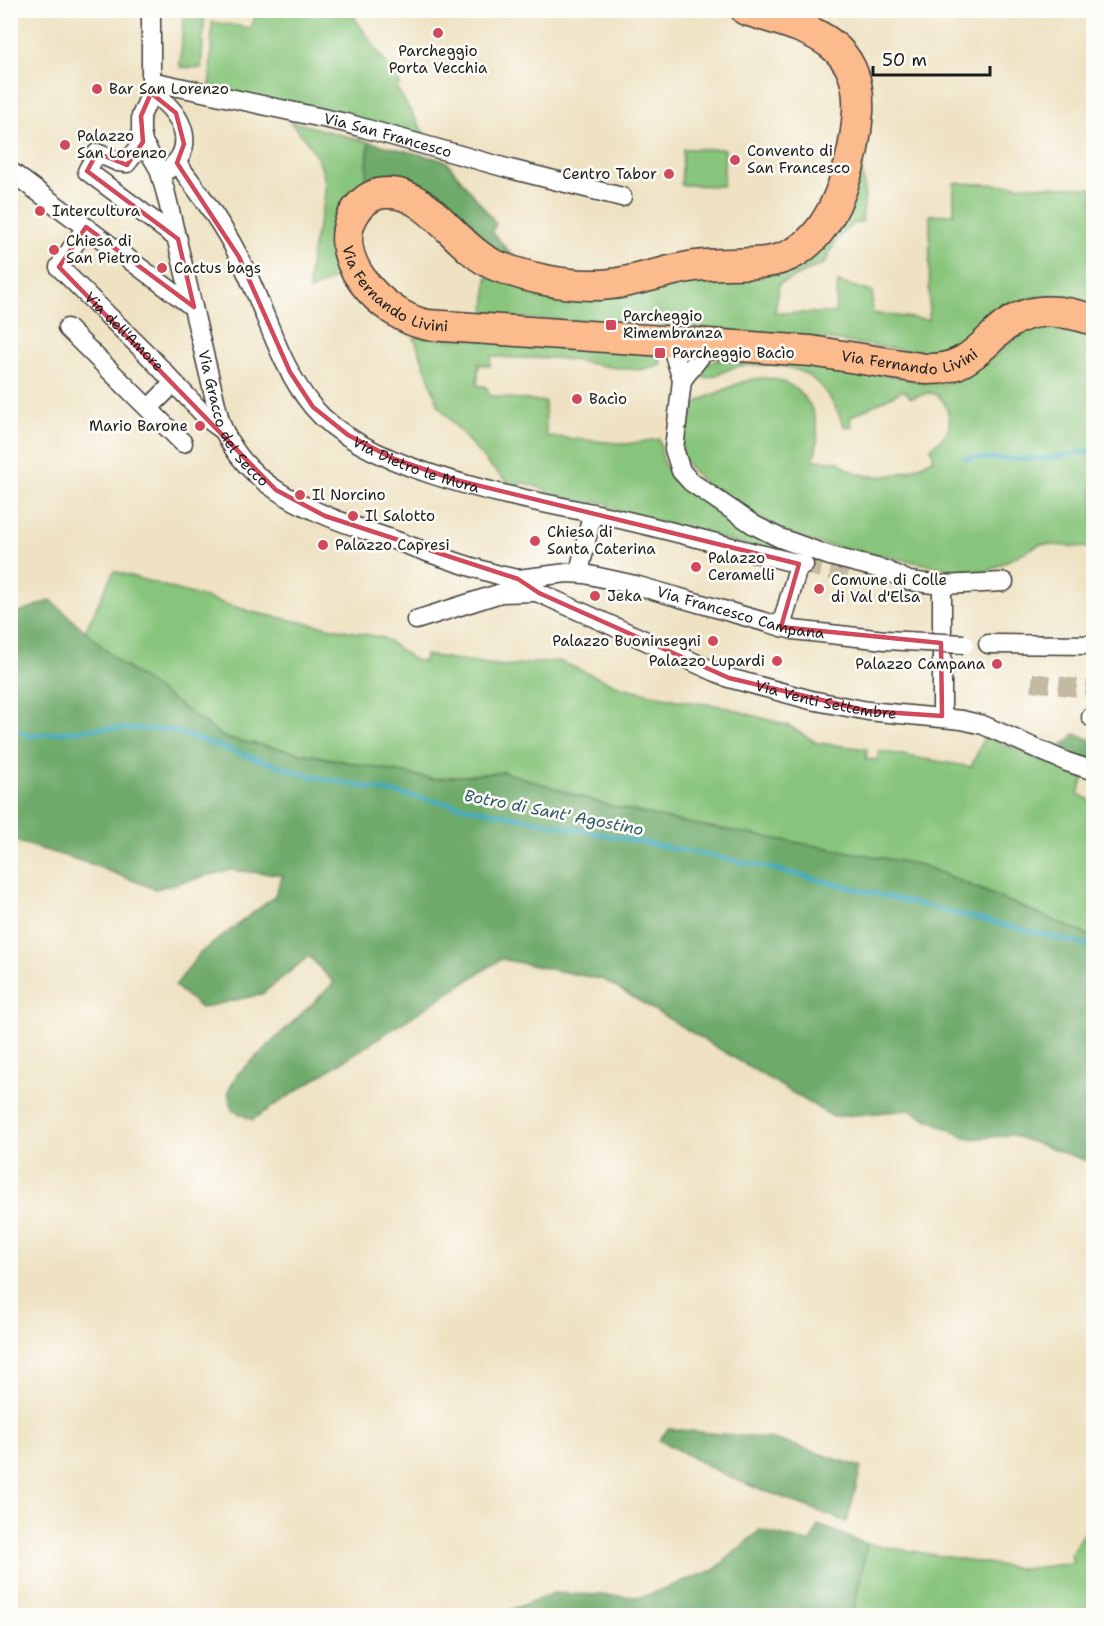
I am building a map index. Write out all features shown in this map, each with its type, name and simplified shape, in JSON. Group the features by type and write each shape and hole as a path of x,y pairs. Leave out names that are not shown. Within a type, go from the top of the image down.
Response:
{"main road":[{"path":"739,10 816,51 831,66 841,83 844,101 840,143 817,231"},
{"name":"Via Fernando Livini","path":"746,10 806,31 824,40 844,56 856,79 859,98 850,161 839,196 817,231 803,247 775,260 705,264 619,282 591,285 534,277 488,262 462,244 426,208 401,194 385,193 374,195 360,206 351,219 348,246 357,271 378,299 408,320 440,327 826,353 919,368 943,368 964,361 1003,326 1028,313 1053,310 1094,320"}],"street":[{"path":"151,10 151,87 141,116 143,142 127,163 118,162 98,153 87,171 178,238"},
{"path":"151,87 170,105 179,119 184,144 176,162 166,170 159,169"},
{"name":"Via San Francesco","path":"151,87 203,92 335,120 510,169 622,197"},
{"name":"Via Gracco del Secco","path":"143,142 159,169 178,238 224,431 233,448 253,472 276,490 305,507 459,562 518,579"},
{"name":"Via Dietro le Mura","path":"176,162 239,256 288,366 310,403 320,414 365,446 416,467 533,502 802,565 781,627"},
{"path":"10,171 193,307"},
{"name":"Via dell'Amore","path":"86,226 59,267 209,420 224,431"},
{"path":"67,328 183,443"},
{"path":"670,341 682,380 674,429 674,449 681,471 696,485 754,525 815,551 885,570 909,581"},
{"path":"682,380 710,344"},
{"path":"150,408 174,383"},
{"path":"579,573 592,514"},
{"name":"Via Francesco Campana","path":"518,579 579,573 635,585 781,627 812,633 964,644"},
{"path":"851,575 942,585 1004,582"},
{"name":"Via Venti Settembre","path":"518,579 538,593 736,681 811,700 868,711 942,716 983,725 1067,762 1094,771"},
{"path":"942,585 942,716"},
{"path":"416,620 501,593 538,593"},
{"path":"988,644 1094,645"}],"highlighted area":[{"path":"151,93 176,113 184,144 177,163 239,257 290,372 313,407 348,435 394,459 456,480 799,564 781,627 941,643 942,716 868,711 729,678 539,593 518,579 325,516 276,490 59,267 86,227 194,307 178,239 87,171 97,153 127,165 143,142 141,116"}],"green space":[{"path":"184,11 205,12 201,68 180,67"},
{"path":"257,11 350,11 400,84 396,87 428,140 210,87 212,22 251,28"},
{"path":"289,121 369,142 366,183 343,203 331,224 330,248 337,277 309,291 310,264 324,203 325,185 321,166 310,145"},
{"path":"369,142 446,161 496,223 492,232 518,262 505,257 410,183 384,178 366,183"},
{"path":"683,149 725,149 723,186 681,185"},
{"path":"861,158 865,198 862,221 855,223 844,232 835,243 825,263 779,284 775,313 835,313 838,282 873,292 872,313 929,320 930,215 954,214 954,183 1093,188 1093,307 1063,296 1031,298 992,316 948,349 926,353 832,340 650,323 485,317 487,277 763,277"},
{"path":"1052,325 1093,334 1093,548 1040,544 986,572 956,570 811,542 787,534 708,488 682,459 683,422 690,409 702,399 749,380 761,378 777,380 790,385 801,393 809,404 815,417 817,431 817,446 813,460 838,461 860,474 873,476 886,476 911,470 934,458 931,448 948,429 949,418 946,407 940,397 935,394 928,393 911,398 904,390 850,417 852,427 844,426 831,400 815,380 793,369 779,366 745,365 705,378 699,374 707,363 727,358 775,358 942,384 972,373 1022,334"},
{"path":"414,337 547,342 658,355 661,364 637,369 608,367 564,359 491,356 490,366 479,364 477,385 486,387 491,396 545,402 546,436 626,444 659,439 664,464 678,483 707,506 769,543 803,554 801,560 608,509 609,504 596,501 593,506 546,498 547,490 521,482 519,492 488,464 439,406"},
{"path":"114,571 256,613 384,638 414,660 424,662 425,655 503,666 559,661 621,687 676,700 721,706 789,726 817,743 867,749 866,759 877,760 879,751 971,767 985,736 1084,778 1078,794 1093,802 1093,937 922,865 682,822 607,805 504,772 433,779 225,738 119,662 85,631"},
{"path":"51,600 119,662 225,738 433,779 504,772 607,805 682,822 922,865 1093,937 1093,1163 1012,1135 969,1139 909,1110 833,1117 604,980 501,959 252,1120 232,1110 228,1092 237,1075 334,983 309,956 262,994 201,1008 175,986 200,953 274,897 283,875 230,870 155,889 88,863 11,840 11,609 15,614"},
{"path":"1074,734 1093,740 1093,761 1074,755 1061,745 1069,741"},
{"path":"668,1429 774,1439 861,1467 847,1522 731,1478 659,1440"},
{"path":"818,1525 867,1544 853,1614 498,1615 553,1593 642,1597 714,1570 760,1530 811,1543"},
{"path":"1086,1528 1093,1529 1093,1615 850,1616 853,1614 867,1544 1023,1569 1073,1563 1071,1554"}],"waterway":[{"path":"965,458 1044,459 1094,450"},
{"name":"Botro di Sant' Agostino","path":"10,727 31,736 101,728 170,730 305,775 766,867 1094,947"}],"tunnel":[{"path":"804,565 851,575"},
{"path":"1032,682 1094,690"}],"place":[{"name":"Parcheggio Porta Vecchia","path":"438,33"},
{"name":"Bar San Lorenzo","path":"97,89"},
{"name":"Palazzo San Lorenzo","path":"65,145"},
{"name":"Convento di San Francesco","path":"735,160"},
{"name":"Centro Tabor","path":"669,174"},
{"name":"Intercultura","path":"40,211"},
{"name":"Chiesa di San Pietro","path":"54,250"},
{"name":"Cactus bags","path":"162,268"},
{"name":"Parcheggio Rimembranza","path":"611,325"},
{"name":"Parcheggio Bacìo","path":"660,353"},
{"name":"Bacìo","path":"577,399"},
{"name":"Mario Barone","path":"200,426"},
{"name":"Il Norcino","path":"300,495"},
{"name":"Il Salotto","path":"353,516"},
{"name":"Chiesa di Santa Caterina","path":"535,541"},
{"name":"Palazzo Capresi","path":"323,545"},
{"name":"Palazzo Ceramelli","path":"696,567"},
{"name":"Comune di Colle di Val d'Elsa","path":"819,589"},
{"name":"Jeka","path":"595,596"},
{"name":"Palazzo Buoninsegni","path":"713,641"},
{"name":"Palazzo Lupardi","path":"777,661"},
{"name":"Palazzo Campana","path":"997,664"}]}
